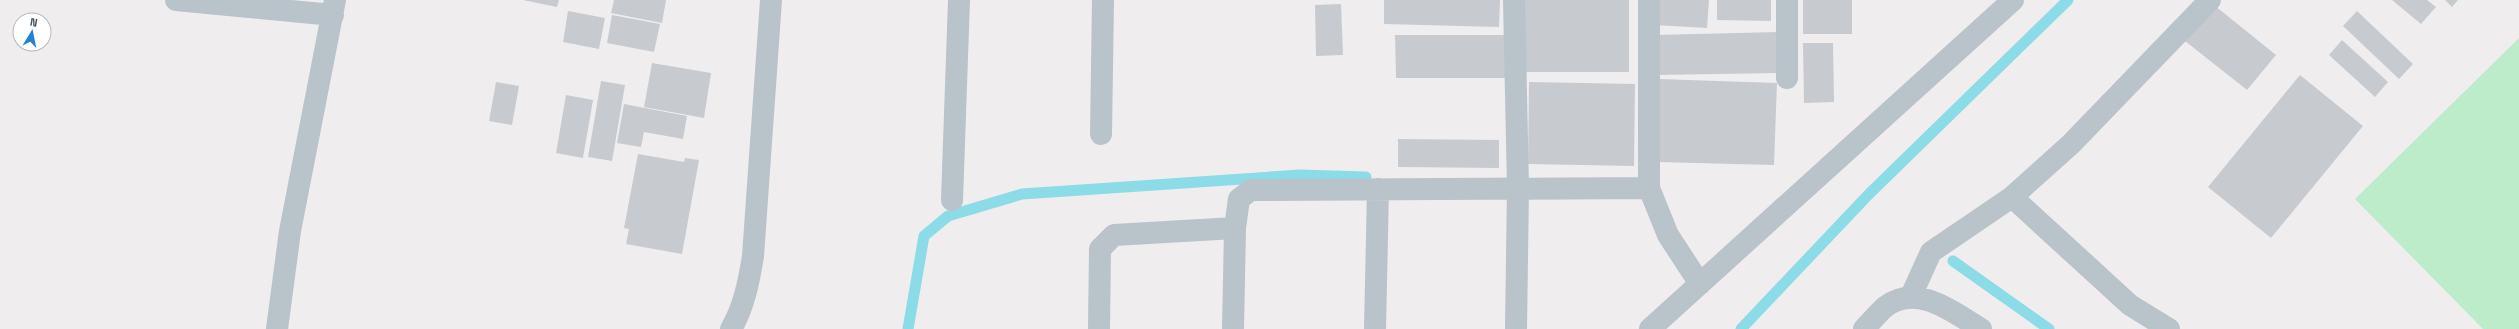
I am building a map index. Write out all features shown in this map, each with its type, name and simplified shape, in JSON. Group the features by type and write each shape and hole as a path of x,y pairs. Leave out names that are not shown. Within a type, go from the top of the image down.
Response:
{"street":[{"path":"176,0 334,7 290,231 277,329"},
{"path":"731,329 737,319 748,285 753,256 771,0"},
{"path":"952,200 959,0"},
{"path":"1101,134 1103,0"},
{"path":"1514,0 1518,187 1516,329"},
{"path":"1649,0 1648,188 1668,235 1700,284"},
{"path":"1787,0 1787,78"},
{"path":"1650,329 2013,0"},
{"path":"1911,296 1931,252 2012,197 2071,144 2210,0"},
{"path":"1233,329 1235,228 1239,199 1251,190 1518,187 1648,188"},
{"path":"1375,329 1378,189"},
{"path":"2012,197 2130,304 2169,329"},
{"path":"1099,329 1100,249 1114,235 1235,228"},
{"path":"1864,329 1886,306 1911,296 1939,304 1981,329"}],"green space":[{"path":"2519,38 2519,329 2483,329 2355,199"}],"building":[{"path":"523,0 559,0 557,7"},
{"path":"614,0 666,0 662,23 611,13"},
{"path":"1384,0 1500,0 1499,27 1384,24"},
{"path":"1522,0 1629,0 1629,72 1522,72"},
{"path":"1655,0 1709,0 1707,28 1654,25"},
{"path":"1717,0 1771,0 1771,21 1717,20"},
{"path":"1803,0 1852,0 1852,34 1803,34"},
{"path":"2392,0 2427,0 2436,7 2421,24"},
{"path":"2445,0 2458,0 2452,7"},
{"path":"1341,4 1343,55 1316,56 1315,5"},
{"path":"2214,5 2276,55 2247,90 2185,41"},
{"path":"568,11 605,18 599,49 563,42"},
{"path":"2357,11 2413,64 2399,79 2343,26"},
{"path":"612,15 660,24 654,52 607,43"},
{"path":"1779,32 1780,73 1654,75 1653,35"},
{"path":"1395,35 1506,35 1506,78 1396,78"},
{"path":"2342,40 2388,82 2375,97 2329,55"},
{"path":"1803,43 1833,43 1834,102 1804,103"},
{"path":"652,63 711,73 704,118 644,107"},
{"path":"2300,75 2363,126 2271,238 2208,187"},
{"path":"1659,79 1777,83 1774,165 1656,162"},
{"path":"601,81 625,85 612,161 588,157"},
{"path":"496,82 519,86 512,125 489,121"},
{"path":"1529,82 1635,84 1634,166 1528,164"},
{"path":"566,95 593,100 583,158 556,153"},
{"path":"624,104 687,116 683,139 644,132 641,147 617,143"},
{"path":"1398,139 1499,140 1499,168 1398,167"},
{"path":"638,154 684,162 685,158 699,160 682,254 626,244 629,229 624,228"}],"waterway":[{"path":"1741,329 1869,194 2068,0"},
{"path":"908,329 924,236 948,216 1022,194 1300,175 1366,177"},
{"path":"1953,261 2049,329"}]}
